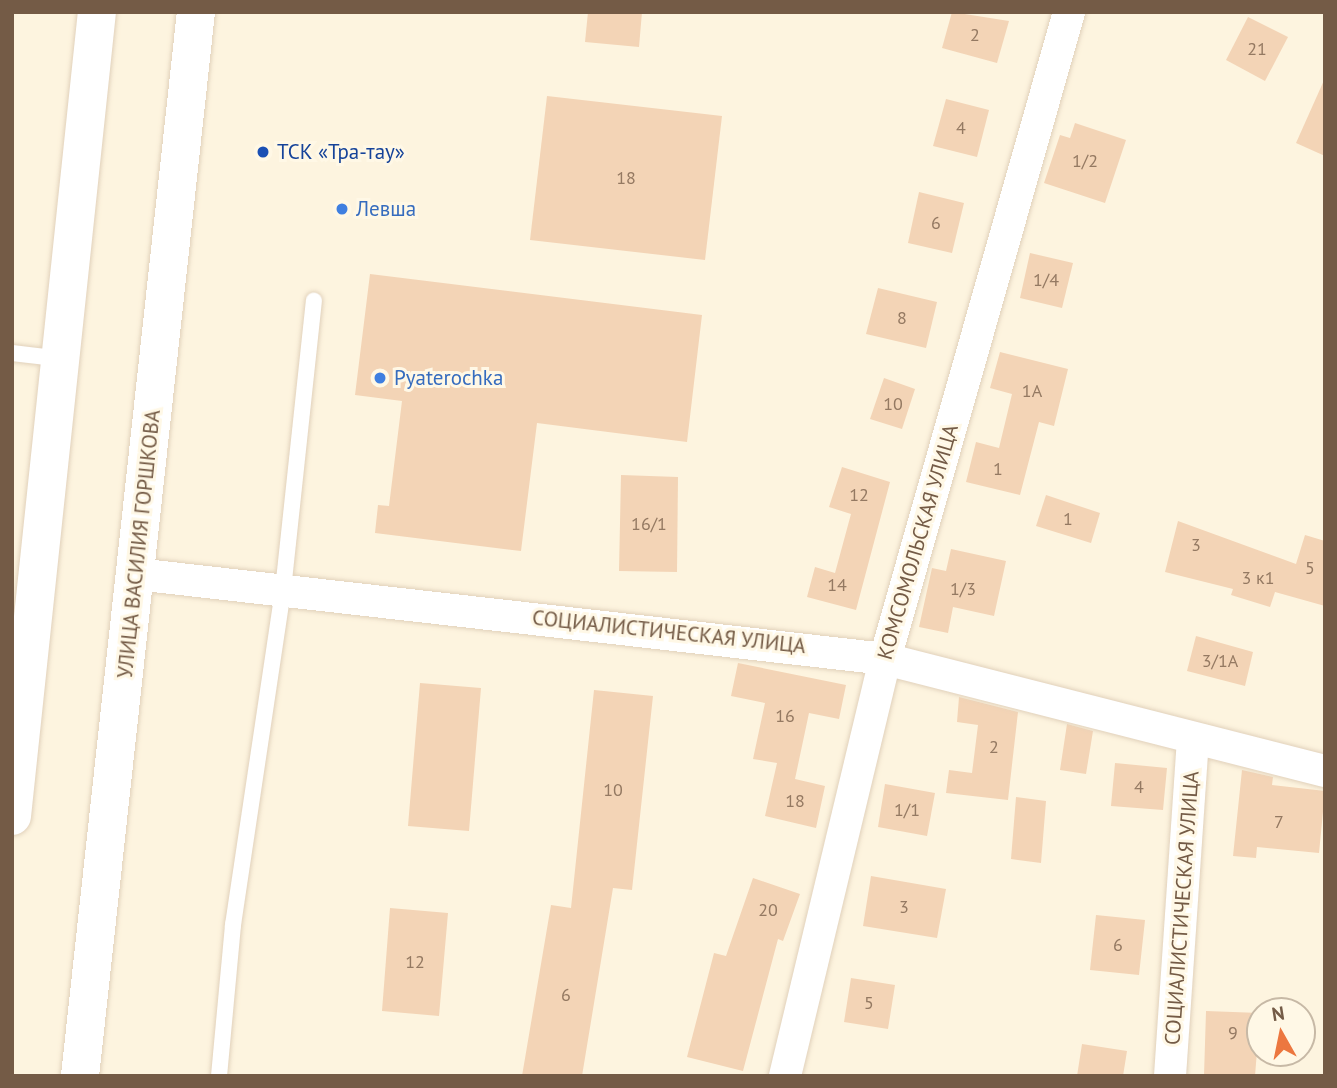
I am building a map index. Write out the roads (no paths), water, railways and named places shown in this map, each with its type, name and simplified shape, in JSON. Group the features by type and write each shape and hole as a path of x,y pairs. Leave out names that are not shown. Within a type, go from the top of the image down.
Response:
{"main road":[{"path":"12,816 97,12"},
{"name":"УЛИЦА ВАСИЛИЯ ГОРШКОВА","path":"80,1076 196,12"}],"street":[{"name":"КОМСОМОЛЬСКАЯ УЛИЦА","path":"785,1076 885,659 1069,12"},
{"name":"СОЦИАЛИСТИЧЕСКАЯ УЛИЦА","path":"136,574 885,659 1193,741 1325,771"},
{"name":"СОЦИАЛИСТИЧЕСКАЯ УЛИЦА","path":"1170,1076 1193,741"}],"lane":[{"path":"219,1076 233,925 284,590 314,301"},
{"path":"12,353 62,359"}],"place":[{"name":"ТСК «Тра-тау»","path":"263,152"},
{"name":"Левша","path":"342,209"},
{"name":"Pyaterochka","path":"380,378"}]}
